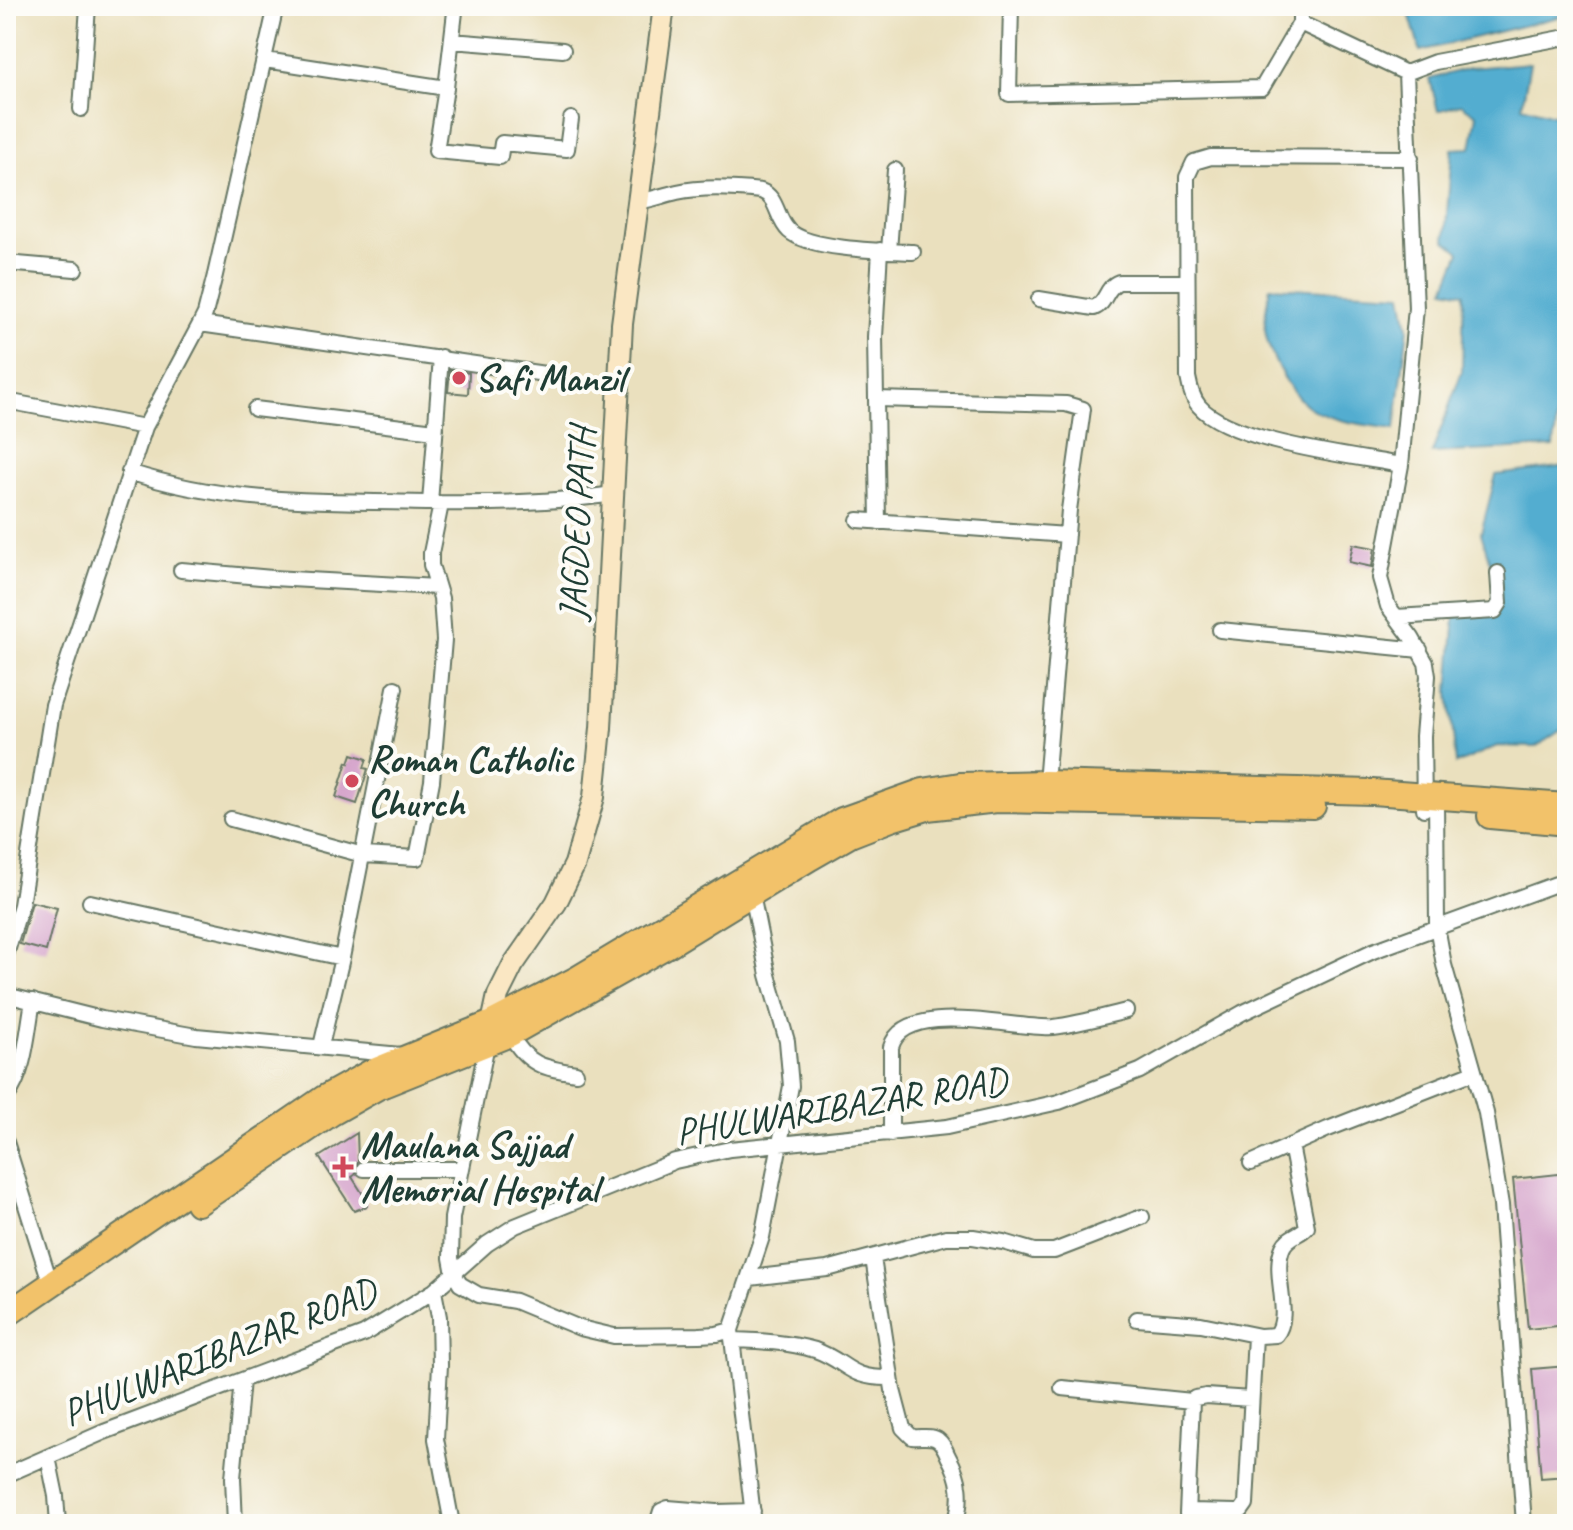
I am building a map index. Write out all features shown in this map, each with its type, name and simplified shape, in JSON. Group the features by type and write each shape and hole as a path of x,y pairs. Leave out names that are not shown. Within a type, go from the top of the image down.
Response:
{"highway":[{"path":"702,915 842,820 923,791 960,785 1046,783 1259,797"},
{"path":"6,1315 291,1130 496,1034 575,980 702,915 752,894 850,835 927,808 997,800 1259,797 1567,806"},
{"path":"1430,802 1567,823"},
{"path":"6,1333 371,1072 410,1056 496,1034"}],"main road":[{"name":"JAGDEO PATH","path":"496,1034 498,995 513,965 556,903 575,864 594,797 601,728 622,324 664,6"}],"street":[{"path":"81,109 88,6"},
{"path":"6,955 21,905 53,705 145,427 205,314 276,6"},
{"path":"1011,6 1009,94 1262,88 1300,23 1300,6"},
{"path":"455,12 436,151 500,157 502,143 567,149 571,119"},
{"path":"1300,23 1406,73 1435,62 1567,37"},
{"path":"452,41 563,50"},
{"path":"265,60 446,88"},
{"path":"1406,73 1416,308 1401,465 1380,578 1383,593 1396,617 1420,650 1428,676 1423,736 1437,926 1444,965 1493,1145 1501,1205 1524,1524"},
{"path":"1401,465 1258,435 1227,425 1200,406 1191,393 1188,377 1187,177 1194,162 1211,157 1411,158"},
{"path":"878,522 875,337 895,170"},
{"path":"639,201 654,200 678,191 761,191 770,196 782,222 797,236 823,244 913,252"},
{"path":"6,263 75,269"},
{"path":"1039,299 1094,308 1101,304 1110,286 1119,282 1187,282"},
{"path":"200,324 545,374"},
{"path":"231,819 363,855 417,858 432,781 444,640 443,614 431,565 436,503 435,431 441,357"},
{"path":"877,399 1066,404 1083,409 1067,535 1046,783"},
{"path":"6,401 145,427"},
{"path":"255,409 435,431"},
{"path":"129,472 184,488 254,499 345,504 517,504 613,494"},
{"path":"858,520 1067,535"},
{"path":"181,570 437,587"},
{"path":"1396,617 1495,611 1500,603 1498,573"},
{"path":"1220,630 1420,650"},
{"path":"321,1046 342,958 395,688"},
{"name":"PHULWARIBAZAR ROAD","path":"6,1475 104,1432 364,1334 434,1291 501,1235 548,1211 616,1187 675,1161 730,1149 891,1134 983,1120 1059,1102 1140,1071 1242,1013 1324,973 1437,926 1567,880"},
{"path":"657,1524 661,1511 668,1508 754,1518 732,1335 762,1237 778,1144 789,1101 790,1060 768,975 752,894"},
{"path":"90,902 342,958"},
{"path":"6,995 102,1019 196,1036 410,1056"},
{"path":"6,1098 13,1089 22,1064 33,1001"},
{"path":"891,1134 891,1047 894,1037 909,1026 970,1020 1054,1027 1126,1011"},
{"path":"576,1073 549,1069 531,1061 496,1034 461,1169 451,1240 454,1274 460,1284 479,1295 515,1301 597,1333 631,1337 732,1335 801,1347 832,1358 862,1377 891,1378"},
{"path":"1251,1163 1474,1072"},
{"path":"6,1142 51,1285"},
{"path":"1137,1319 1201,1324 1255,1336 1269,1337 1280,1331 1280,1256 1289,1239 1307,1227 1291,1145"},
{"path":"364,1169 461,1169"},
{"path":"750,1278 801,1274 956,1236 1003,1242 1034,1251 1054,1251 1142,1217"},
{"path":"873,1258 891,1378 903,1428 907,1434 939,1440 955,1468 961,1499 955,1524"},
{"path":"434,1291 439,1317 440,1365 436,1439 452,1524"},
{"path":"1186,1519 1195,1510 1236,1512 1244,1508 1247,1499 1255,1336"},
{"path":"235,1524 233,1469 242,1380"},
{"path":"1062,1388 1192,1401 1199,1396 1251,1399"},
{"path":"1186,1519 1192,1401"},
{"path":"48,1457 58,1524"}],"water":[{"path":"1407,6 1567,6 1567,15 1420,51"},
{"path":"1530,63 1522,106 1567,119 1567,294 1554,447 1432,453 1462,371 1464,293 1445,289 1460,252 1445,240 1452,149 1471,148 1477,115 1461,104 1438,111 1430,79 1469,68"},
{"path":"1270,287 1402,294 1408,328 1395,429 1326,415 1315,411 1299,398 1278,368 1268,344 1265,324"},
{"path":"1567,466 1567,726 1536,747 1497,746 1456,764 1449,692 1455,612 1495,611 1496,583 1481,533 1496,475"}],"building":[{"name":"Safi Manzil","path":"450,370 469,373 468,394 448,392"},
{"path":"1353,544 1375,548 1372,567 1349,562"},
{"path":"352,754 367,759 364,768 368,769 357,804 336,797"},
{"path":"32,902 57,908 46,951 20,944"},
{"path":"357,1133 358,1161 354,1168 356,1174 352,1177 367,1206 354,1211 319,1157"},
{"path":"1567,1173 1567,1325 1528,1329 1513,1179"},
{"path":"1567,1366 1567,1476 1541,1478 1532,1369"}],"place":[{"name":"Safi Manzil","path":"459,378"},
{"name":"Roman Catholic Church","path":"352,781"},
{"name":"Maulana Sajjad Memorial Hospital","path":"343,1167"}]}
